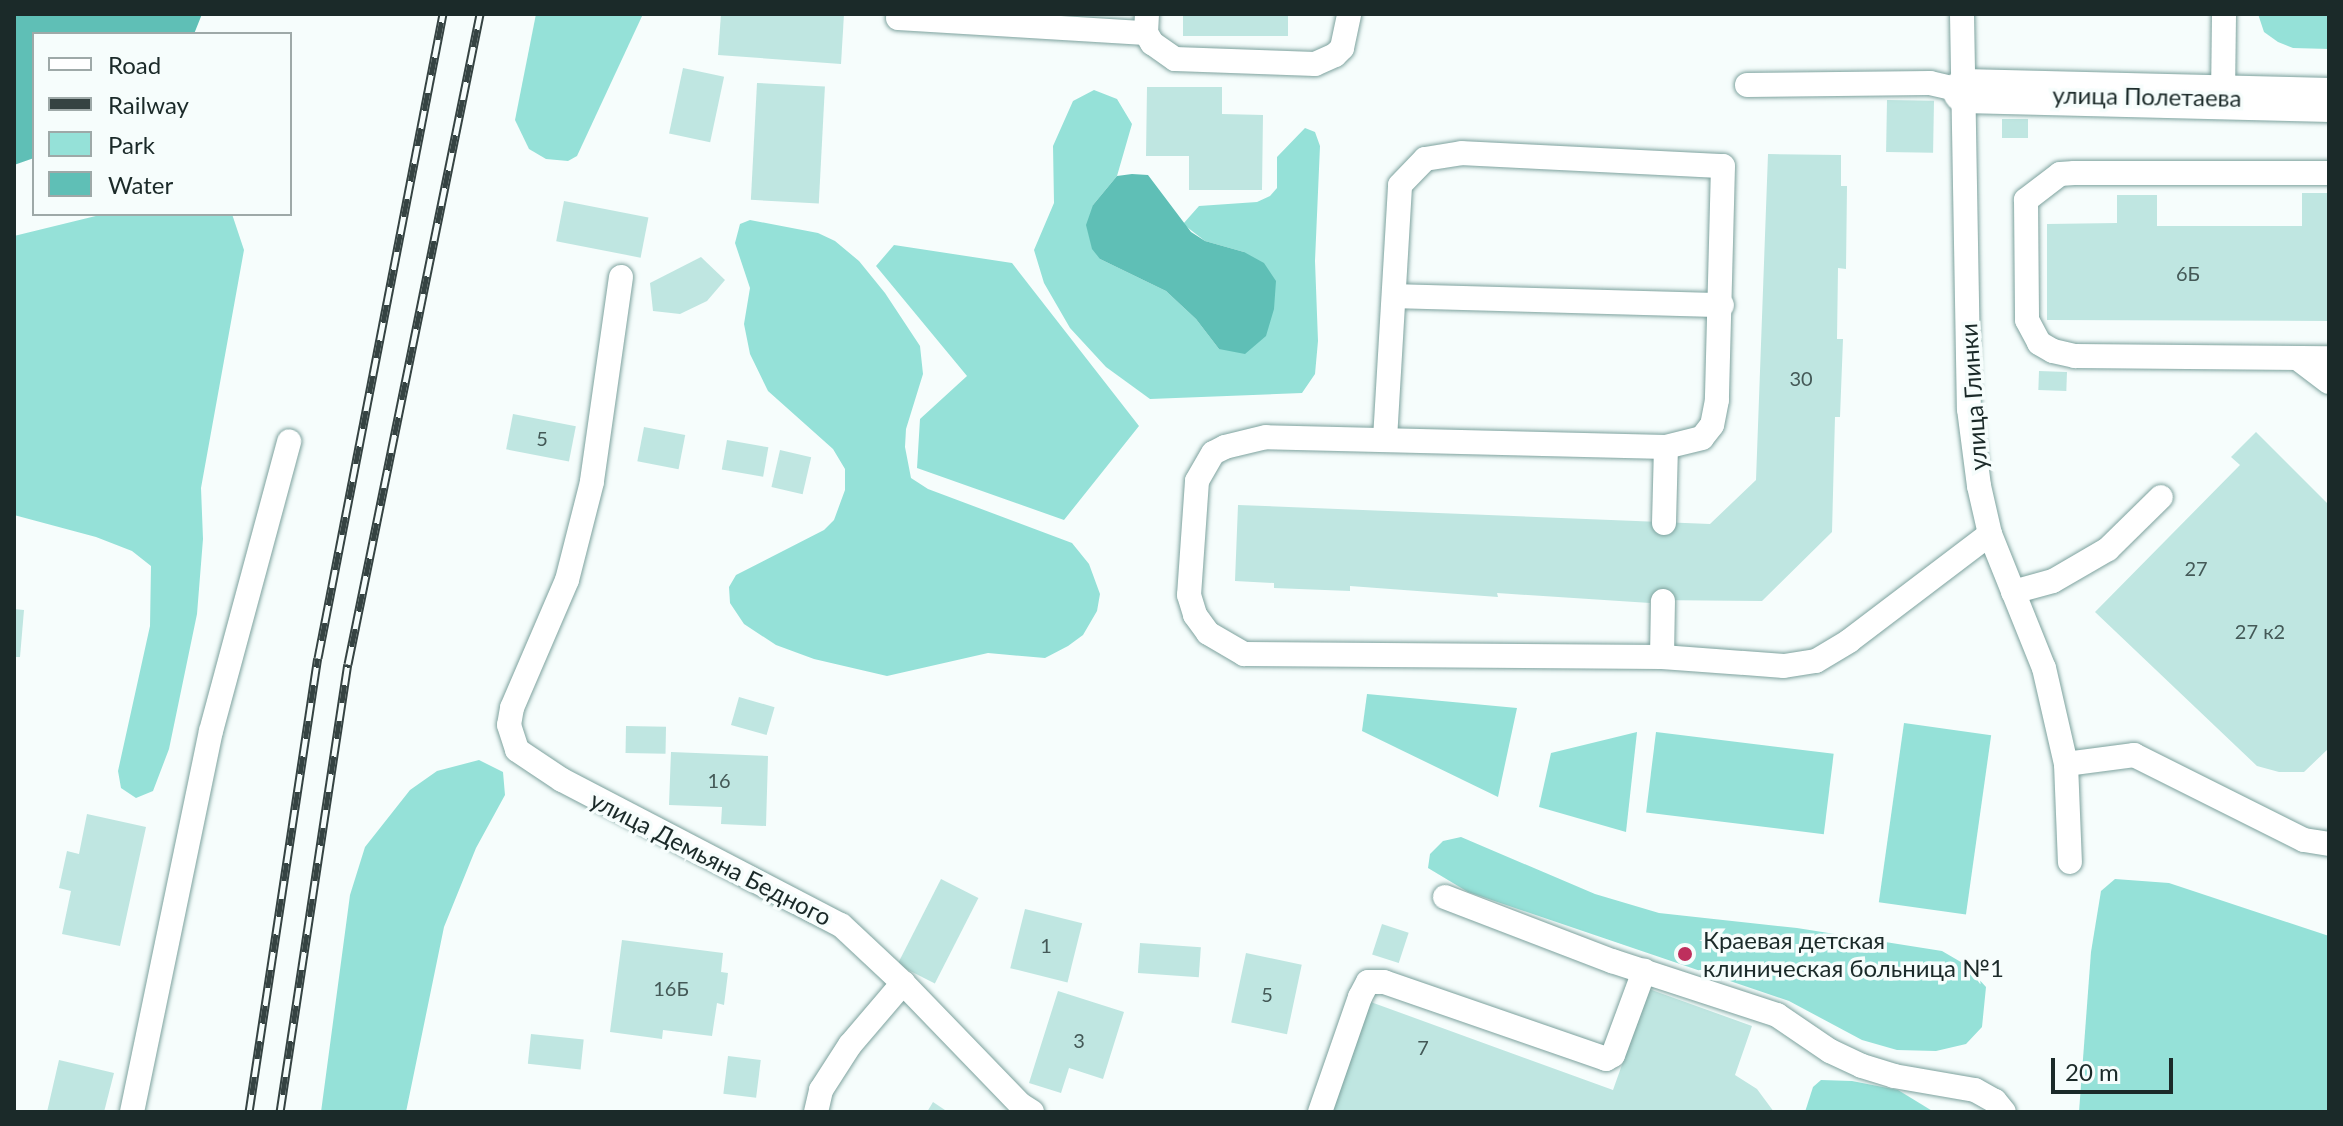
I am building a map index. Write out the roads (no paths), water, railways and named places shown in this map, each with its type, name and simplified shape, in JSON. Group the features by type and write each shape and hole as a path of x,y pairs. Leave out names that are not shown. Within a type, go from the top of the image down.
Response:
{"street":[{"name":"улица Полетаева","path":"1965,91 2329,100"}],"lane":[{"path":"898,18 1146,24 1152,43 1175,59 1315,64 1335,55 1342,48 1349,14"},
{"name":"улица Глинки","path":"1962,14 1969,409 1979,486 1990,534 2044,668 2066,764 2070,862"},
{"path":"2223,97 2224,14"},
{"path":"1747,85 1930,83 1965,91"},
{"path":"1385,439 1400,185 1425,159 1462,153 1723,166 1722,305 1712,425 1702,438 1666,447 1266,437 1213,453 1197,481 1189,595 1195,615 1208,633 1244,654 1662,657 1784,666 1816,661 1849,641 1990,534"},
{"path":"2329,173 2060,174 2026,200 2027,320 2039,343 2075,356 2329,358"},
{"name":"улица Демьяна Бедного","path":"621,277 592,482 567,580 512,708 509,725 517,750 562,780 826,915 903,983 1021,1105 1032,1112"},
{"path":"1394,296 1722,305"},
{"path":"2297,358 2329,382"},
{"path":"132,1112 211,731 289,441"},
{"path":"1664,523 1666,447"},
{"path":"2013,592 2053,581 2108,549 2161,497"},
{"path":"1662,657 1663,601"},
{"path":"2066,764 2134,755 2304,840 2329,844"},
{"path":"1445,897 1644,971 1777,1015 1830,1051 1862,1066 1894,1076 1975,1090 1995,1101 2004,1112"},
{"path":"1320,1112 1368,982 1384,982 1606,1059 1613,1055 1644,971"},
{"path":"816,1112 821,1090 850,1045 903,983"}],"water":[{"path":"14,14 202,14 195,32 32,32 32,159 14,165"},
{"path":"1148,175 1191,232 1205,241 1244,252 1264,263 1276,281 1274,309 1266,336 1245,354 1219,349 1196,319 1166,291 1100,259 1092,249 1086,225 1093,205 1117,176"}],"railway":[{"path":"249,1112 318,658 443,14"},
{"path":"280,1112 348,664 480,14"}],"place":[{"name":"Краевая детская клиническая больница №1","path":"1685,954"}]}
